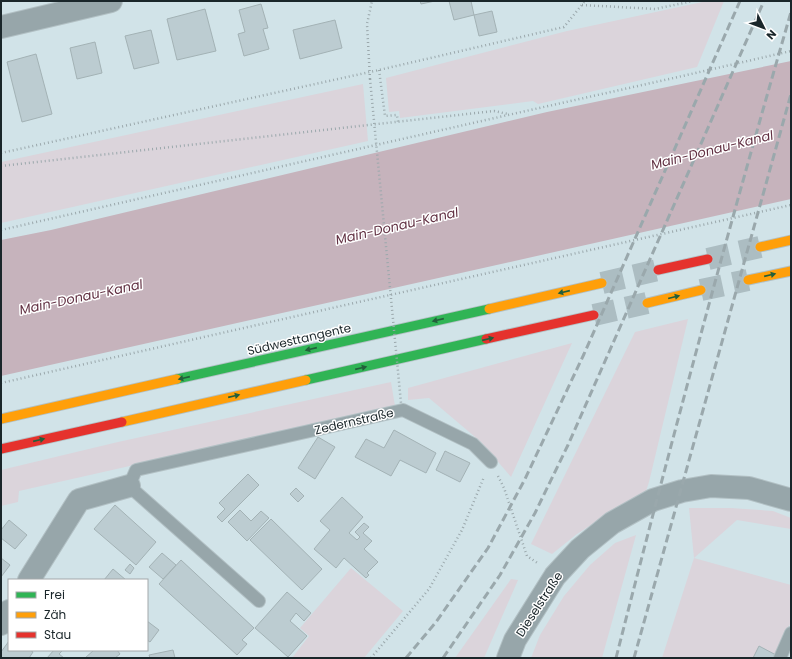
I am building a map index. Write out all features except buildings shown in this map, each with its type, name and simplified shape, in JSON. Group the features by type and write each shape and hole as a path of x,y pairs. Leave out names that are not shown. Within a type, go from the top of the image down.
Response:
{"highway":[{"path":"760,247 791,240"},
{"path":"658,270 708,258"},
{"path":"748,280 791,270"},
{"name":"Südwesttangente","path":"1,419 602,283"},
{"path":"647,303 701,290"},
{"path":"1,449 594,315"}],"street":[{"path":"1,27 111,1"},
{"path":"30,579 79,500 129,486"},
{"name":"Dieselstraße","path":"508,658 515,640 555,576 580,549 612,523 653,500 682,491 711,486 749,488 791,500"},
{"path":"1,624 8,613"}],"lane":[{"name":"Zedernstraße","path":"129,486 136,470 403,410 473,444 491,462"},
{"path":"129,486 259,601"},
{"path":"780,658 791,633"}],"path":[{"path":"372,1 367,24 370,79 401,403"},
{"path":"1,153 379,70 564,27 584,1"},
{"path":"581,5 655,9 693,1"},
{"path":"1,230 791,51"},
{"path":"379,70 385,116 397,115 398,122"},
{"path":"1,166 494,111 508,115"},
{"path":"1,383 791,205"},
{"path":"491,462 504,488 527,556 555,576"},
{"path":"371,658 429,589 462,530 491,462"}],"shaded area":[{"path":"707,1 724,1 697,67 538,104 533,101 400,118 399,111 389,112 386,78 567,31"},
{"path":"363,84 368,141 1,223 1,162"},
{"path":"688,319 649,482 643,500 602,518 577,534 552,554 531,544 635,332"},
{"path":"572,343 511,477 481,442 429,398 408,400 408,388"},
{"path":"391,382 395,406 19,491 18,502 1,506 1,470 118,442"},
{"path":"689,508 731,508 773,511 791,518 791,529 737,520 694,558"},
{"path":"636,535 602,658 531,658 540,635 564,596 590,565 615,543"},
{"path":"694,558 791,585 791,622 774,658 662,658"},
{"path":"351,568 403,611 364,658 292,658 309,636 300,628"},
{"path":"511,579 518,580 484,658 455,658"}],"water":[{"name":"Main-Donau-Kanal","path":"791,61 791,199 1,376 1,240 51,230 547,112"}],"tunnel":[{"path":"708,259 760,247"},
{"path":"602,283 658,270"},
{"path":"701,290 748,280"},
{"path":"594,315 647,303"}],"railway":[{"path":"406,658 436,622 488,548 525,479 584,354 740,1"},
{"path":"443,658 500,575 535,513 568,445 764,1"},
{"path":"616,658 701,334 791,12"},
{"path":"634,658 791,94"}],"traffic: fast":[{"path":"177,379 489,309"},
{"path":"306,380 486,339"}],"traffic: slow":[{"path":"760,247 791,240"},
{"path":"748,280 791,271"},
{"path":"489,309 602,283"},
{"path":"647,303 701,290"},
{"path":"1,419 177,379"},
{"path":"122,422 306,380"}],"traffic: jam":[{"path":"658,270 708,259"},
{"path":"486,339 594,315"},
{"path":"1,449 122,422"}]}
